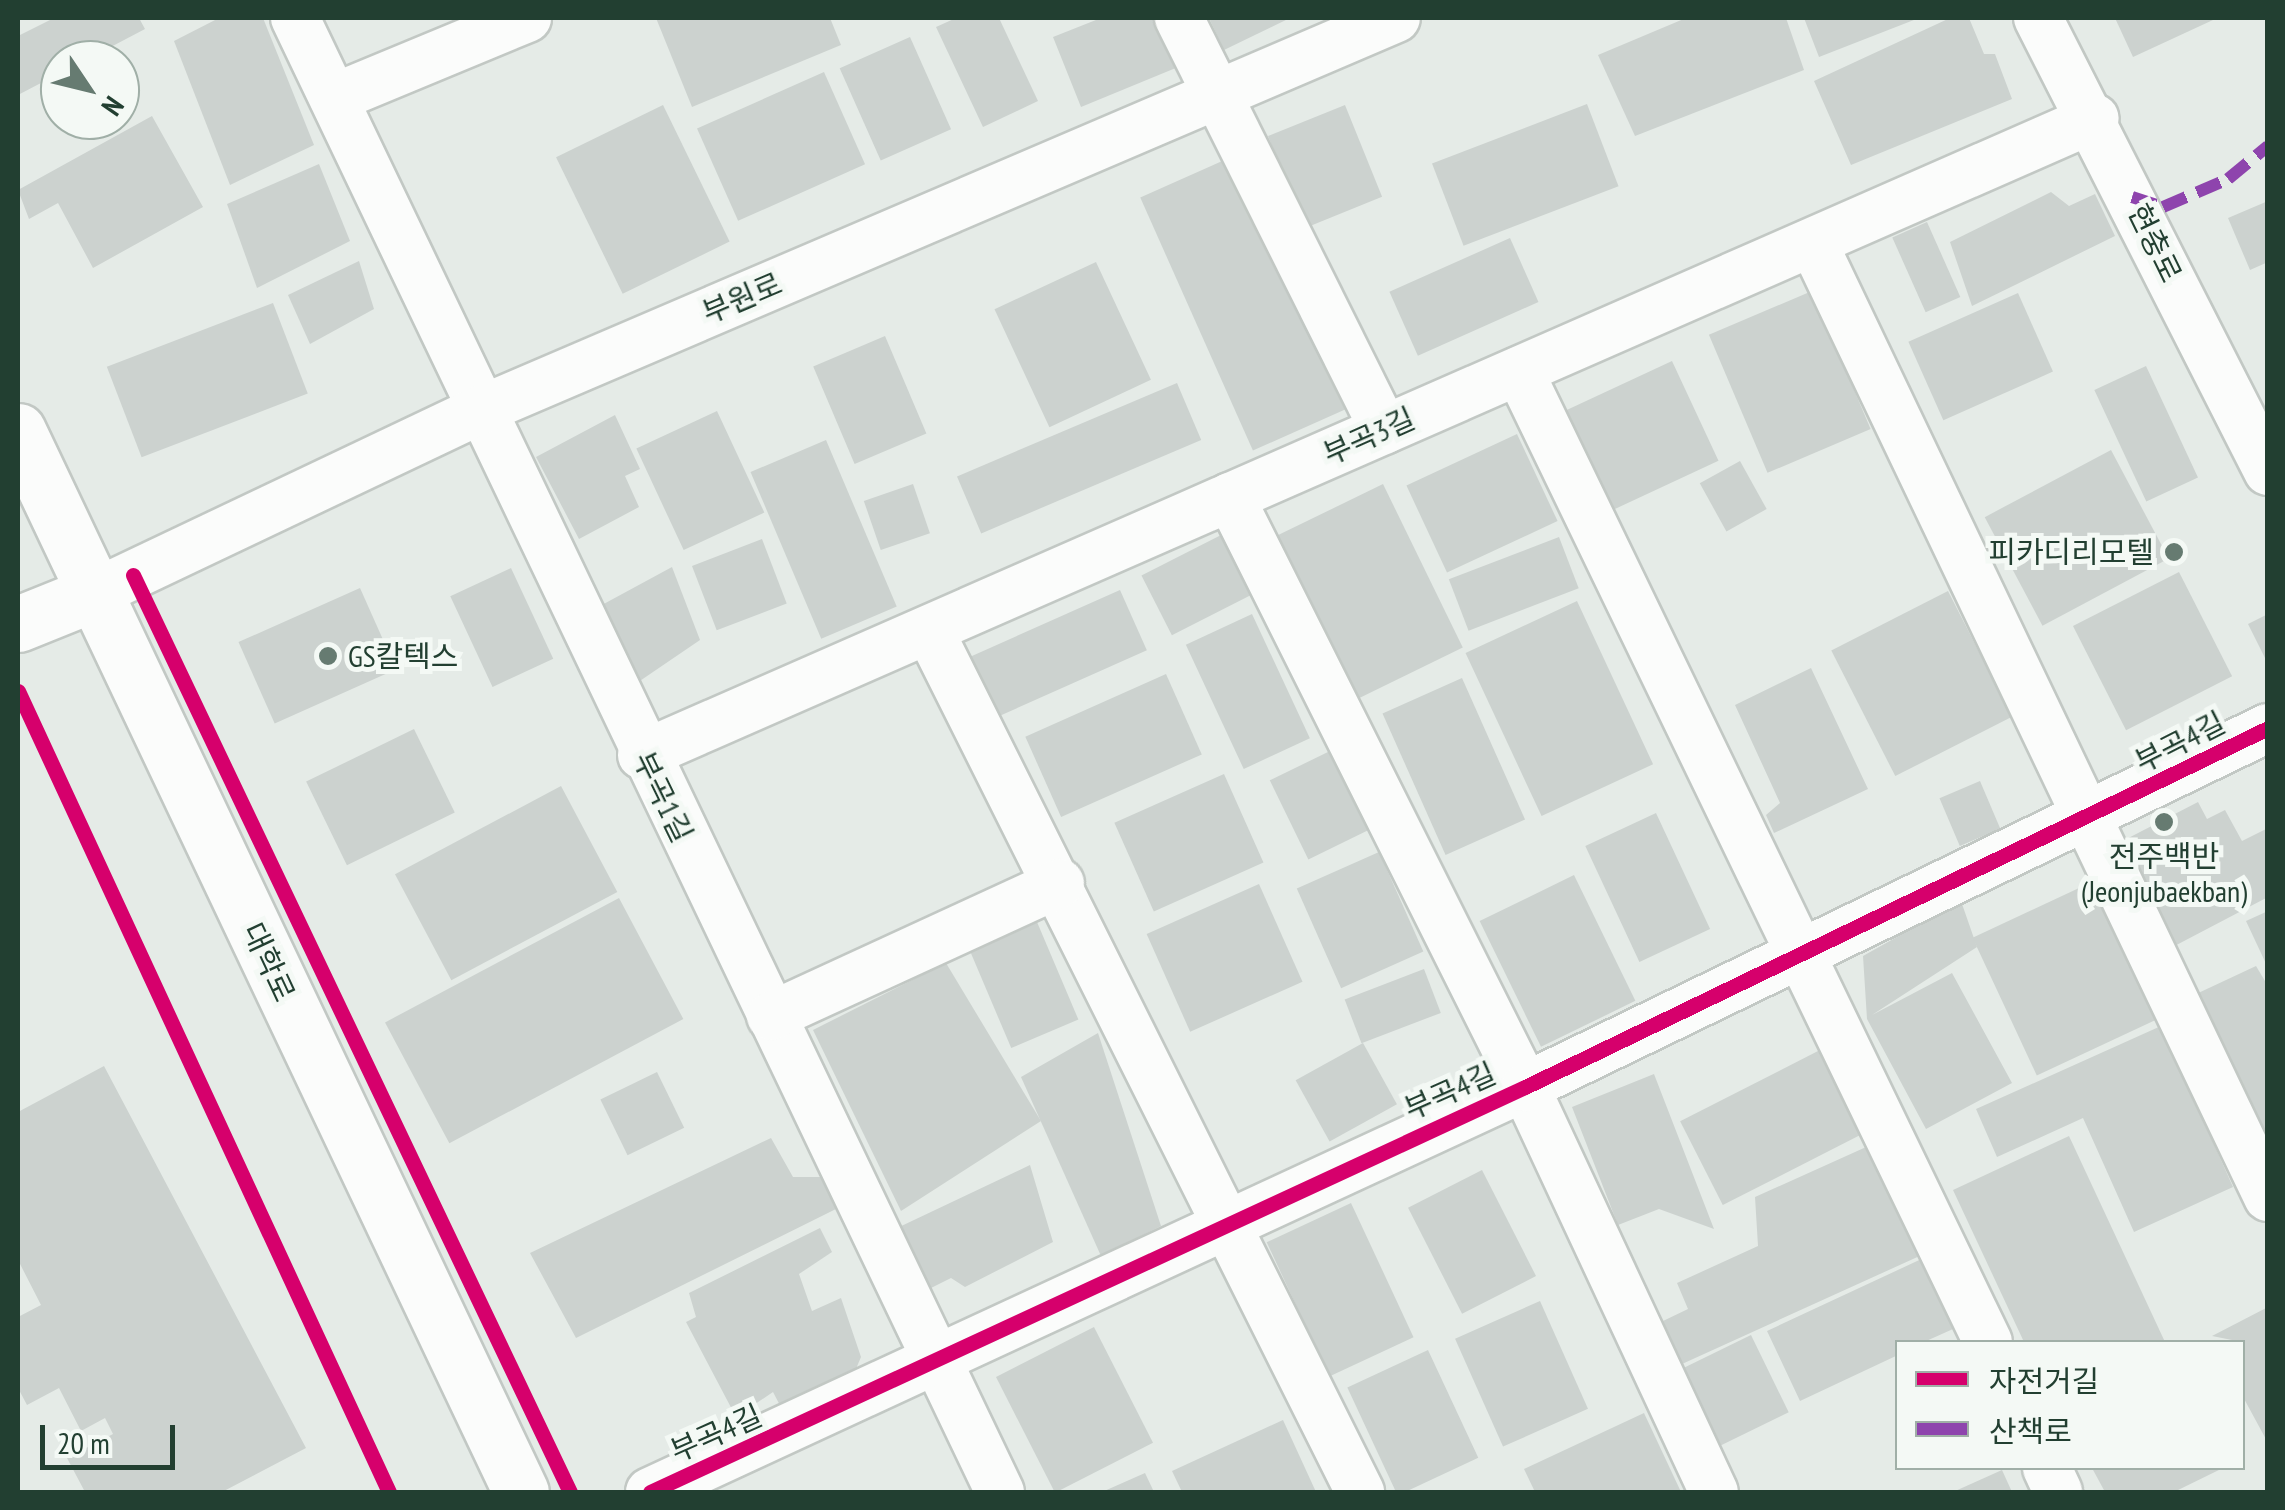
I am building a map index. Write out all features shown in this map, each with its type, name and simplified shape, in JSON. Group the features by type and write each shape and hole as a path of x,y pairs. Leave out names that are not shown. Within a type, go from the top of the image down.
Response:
{"street":[{"name":"부곡1길","path":"295,18 483,409 642,755 1000,1492"},
{"path":"334,98 527,18"},
{"path":"1178,18 1221,92 1384,430"},
{"name":"부원로","path":"94,593 483,409 1396,18"},
{"name":"현충로","path":"2038,18 2095,118 2268,471"},
{"name":"부곡3길","path":"642,755 2095,118"},
{"path":"1813,243 2266,1189"},
{"path":"1519,370 1806,952 1987,1340"},
{"name":"대학로","path":"18,432 521,1492"},
{"path":"1230,498 1525,1087 1714,1492"},
{"path":"18,624 94,593"},
{"path":"928,630 1230,1220 1360,1492"},
{"name":"부곡4길","path":"650,1492 938,1362 1230,1220 1525,1087 2268,728"},
{"path":"771,1016 1060,883"}],"building":[{"path":"54,18 139,18 145,29 124,40 40,40 40,83 18,95 18,36"},
{"path":"219,18 263,18 314,145 230,185 174,41"},
{"path":"656,18 830,18 841,45 692,107"},
{"path":"956,18 999,18 1038,101 983,127 936,27"},
{"path":"1101,18 1163,18 1183,65 1081,107 1053,37"},
{"path":"1209,18 1290,18 1224,50"},
{"path":"1686,18 1786,18 1804,70 1635,136 1598,55"},
{"path":"1804,18 1919,18 1819,57"},
{"path":"1950,18 1969,18 1984,54 1995,54 2012,99 1851,165 1814,81"},
{"path":"2115,18 2212,18 2213,20 2133,57"},
{"path":"910,37 951,129 881,161 840,68"},
{"path":"824,72 865,164 738,221 697,129"},
{"path":"1587,104 1619,186 1464,246 1432,163"},
{"path":"663,105 730,242 623,294 556,157"},
{"path":"1345,105 1382,197 1305,228 1268,136"},
{"path":"152,116 203,207 93,268 58,203 29,219 18,190 109,140 140,140 140,123"},
{"path":"1238,154 1351,407 1253,451 1140,198"},
{"path":"319,164 350,241 257,288 227,204"},
{"path":"2051,192 2069,206 2095,194 2115,236 1972,306 1950,242"},
{"path":"2268,201 2268,262 2250,270 2228,218"},
{"path":"1927,222 1960,297 1926,312 1892,237"},
{"path":"1510,238 1538,302 1418,356 1389,292"},
{"path":"359,261 374,309 310,344 288,295"},
{"path":"1096,262 1151,380 1049,427 994,309"},
{"path":"1812,291 1871,429 1768,473 1709,335"},
{"path":"2018,293 2053,372 1943,420 1908,342"},
{"path":"273,303 308,394 142,457 107,367"},
{"path":"885,336 926,434 855,464 813,366"},
{"path":"1672,361 1718,461 1602,515 1556,415"},
{"path":"2146,366 2198,477 2146,502 2094,390"},
{"path":"1177,383 1201,440 981,533 957,476"},
{"path":"717,411 764,513 684,550 636,449"},
{"path":"615,415 640,469 625,476 639,507 579,539 536,457"},
{"path":"1517,434 1558,521 1447,573 1406,486"},
{"path":"826,440 897,607 821,639 751,472"},
{"path":"2111,450 2169,559 2042,626 1985,517"},
{"path":"1740,461 1767,509 1726,531 1700,483"},
{"path":"913,484 930,533 881,550 864,501"},
{"path":"1383,484 1463,648 1349,703 1269,540"},
{"path":"1227,532 1257,592 1172,635 1141,576"},
{"path":"1559,537 1579,588 1469,631 1449,579"},
{"path":"762,539 787,603 717,630 692,566"},
{"path":"672,567 700,640 631,687 600,606"},
{"path":"511,568 553,659 493,687 450,596"},
{"path":"2179,572 2232,676 2126,730 2073,626"},
{"path":"360,588 396,669 275,723 238,642"},
{"path":"1120,590 1147,650 994,718 967,658"},
{"path":"1948,591 2012,717 1895,776 1831,650"},
{"path":"1577,601 1653,764 1542,816 1466,653"},
{"path":"1252,614 1310,738 1244,769 1186,645"},
{"path":"2268,614 2268,664 2248,624"},
{"path":"1811,668 1868,789 1774,833 1766,815 1780,803 1735,705"},
{"path":"1166,674 1202,754 1061,817 1025,737"},
{"path":"1462,678 1525,820 1446,855 1383,713"},
{"path":"414,729 455,813 347,865 306,782"},
{"path":"1330,751 1369,830 1308,859 1270,780"},
{"path":"1224,774 1263,863 1154,911 1114,823"},
{"path":"1980,781 2000,829 1960,846 1939,798"},
{"path":"561,786 617,892 451,980 395,874"},
{"path":"2198,802 2207,819 2225,810 2242,841 2268,828 2268,897 2165,951 2111,847"},
{"path":"1656,813 1710,929 1639,962 1585,846"},
{"path":"1379,852 1423,952 1341,988 1297,889"},
{"path":"1574,875 1635,1001 1541,1047 1480,921"},
{"path":"2094,881 2158,1019 2037,1075 1973,938"},
{"path":"1259,884 1303,982 1190,1032 1147,934"},
{"path":"619,898 683,1019 449,1143 385,1022"},
{"path":"1961,901 1977,947 1872,1015 1952,973 2012,1083 1926,1129 1867,1019 1863,956"},
{"path":"2268,911 2268,968 2246,921"},
{"path":"1037,922 1078,1020 1011,1048 970,951"},
{"path":"946,963 1041,1121 901,1211 813,1030"},
{"path":"2256,966 2268,986 2268,1146 2194,995"},
{"path":"1424,969 1441,1013 1361,1043 1345,999"},
{"path":"2161,1026 2233,1187 2134,1232 2083,1118 1997,1157 1976,1109"},
{"path":"1098,1033 1161,1226 1101,1256 1021,1077"},
{"path":"1363,1043 1397,1104 1330,1142 1296,1080"},
{"path":"1820,1050 1863,1134 1723,1205 1680,1121"},
{"path":"104,1066 306,1448 222,1492 85,1492 67,1458 113,1434 105,1418 81,1431 59,1388 27,1405 18,1388 18,1317 41,1305 18,1260 18,1112"},
{"path":"657,1072 684,1128 628,1155 600,1100"},
{"path":"1654,1074 1714,1229 1659,1209 1618,1225 1572,1107"},
{"path":"2069,1136 2164,1340 2023,1340 1953,1190"},
{"path":"771,1138 793,1177 824,1177 840,1207 576,1338 530,1253"},
{"path":"1875,1143 1924,1254 1682,1364 1663,1321 1688,1309 1677,1283 1758,1246 1755,1197"},
{"path":"1030,1165 1053,1242 965,1287 951,1278 927,1290 895,1229"},
{"path":"1482,1170 1536,1276 1462,1314 1408,1208"},
{"path":"1351,1203 1414,1337 1329,1376 1267,1242"},
{"path":"820,1228 832,1252 799,1274 812,1311 841,1298 861,1357 850,1383 784,1413 773,1392 736,1417 686,1322 696,1317 689,1293"},
{"path":"1930,1255 1962,1325 1928,1340 1895,1340 1895,1356 1800,1401 1767,1331"},
{"path":"1540,1301 1588,1409 1503,1447 1455,1339"},
{"path":"2268,1307 2268,1443 2245,1401 2245,1340 2212,1336"},
{"path":"1094,1327 1153,1443 1055,1492 996,1377"},
{"path":"1751,1335 1789,1412 1715,1448 1677,1371"},
{"path":"1428,1350 1478,1458 1405,1492 1396,1492 1347,1388"},
{"path":"1644,1413 1681,1492 1535,1492 1524,1469"},
{"path":"1283,1420 1316,1492 1182,1492 1172,1471"},
{"path":"2002,1470 2012,1492 1953,1492"},
{"path":"2093,1470 2219,1470 2174,1492 2105,1492"},
{"path":"1145,1473 1154,1492 1102,1492"}],"marked path":[{"path":"2132,197 2163,207 2228,179 2268,146"}],"cycle path":[{"path":"133,575 570,1492"},
{"path":"18,691 389,1492"},
{"path":"650,1492 1525,1087 2268,728"}],"place":[{"name":"피카디리모텔","path":"2174,552"},
{"name":"GS칼텍스","path":"328,656"},
{"name":"전주백반 (Jeonjubaekban)","path":"2164,822"}]}
